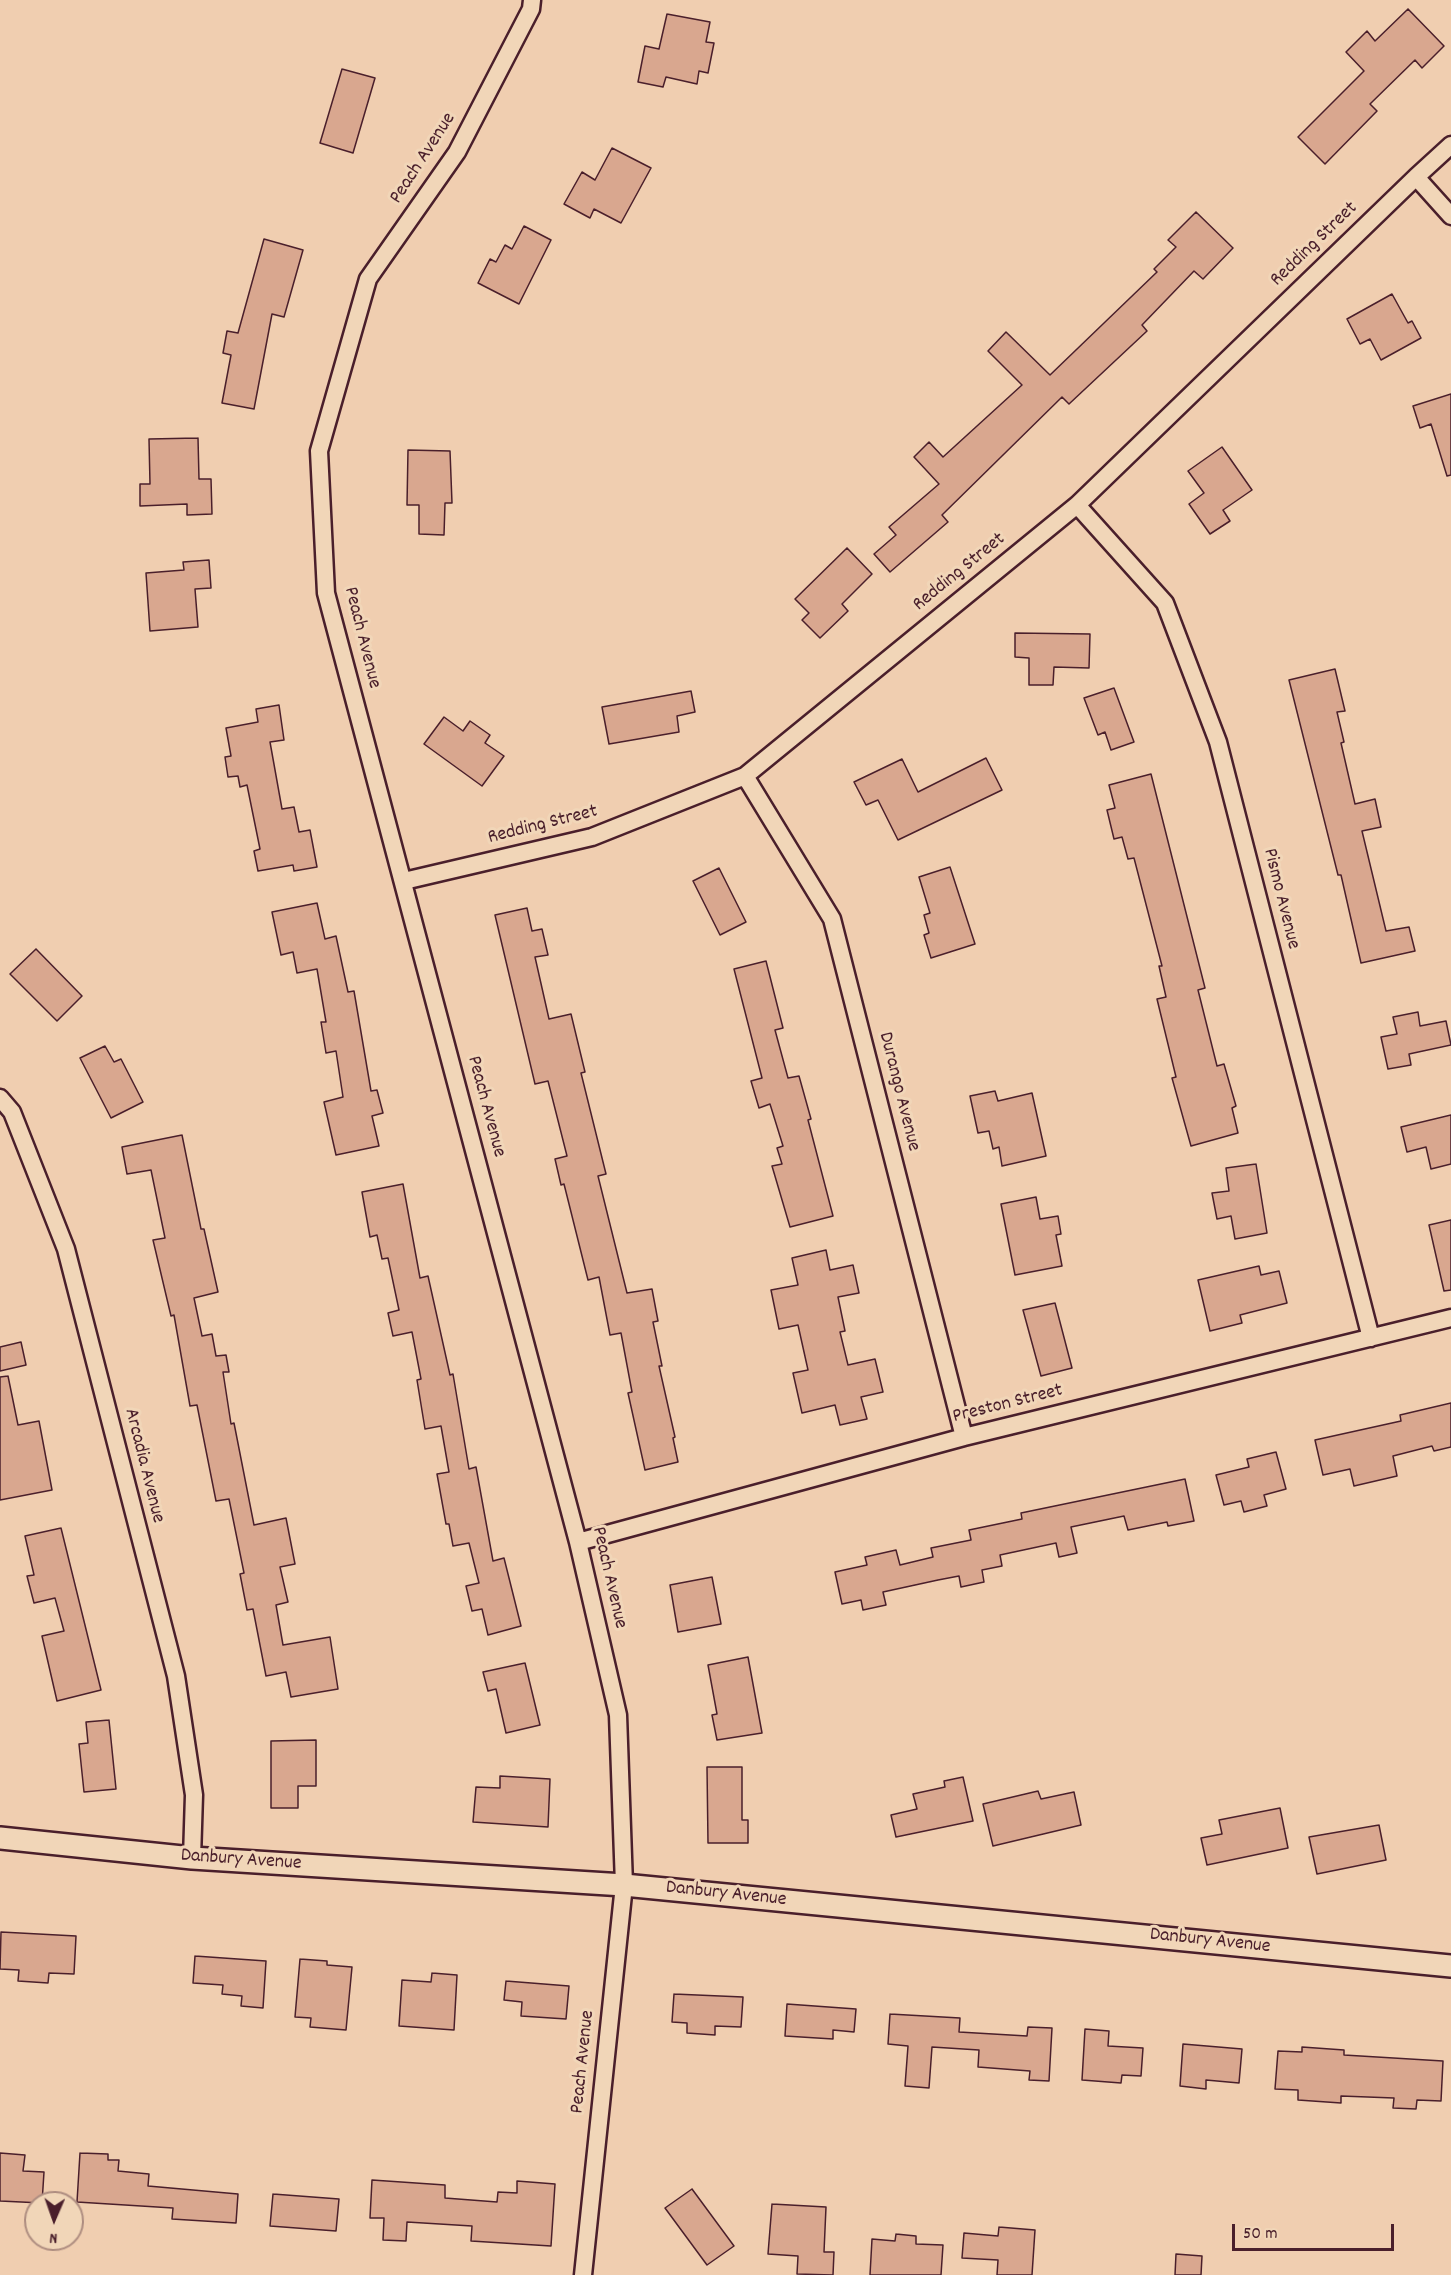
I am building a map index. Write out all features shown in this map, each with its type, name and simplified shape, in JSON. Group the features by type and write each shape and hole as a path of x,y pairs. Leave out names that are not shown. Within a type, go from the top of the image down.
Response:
{"street":[{"name":"Peach Avenue","path":"532,0 531,9 458,152 368,279 319,451 326,593 578,1542 618,1715 624,1885 583,2275"},
{"name":"Redding Street","path":"404,881 592,837 746,776 1077,505 1416,177 1451,146"},
{"path":"1416,177 1451,216"},
{"name":"Pismo Avenue","path":"1077,505 1165,603 1218,742 1371,1338"},
{"name":"Durango Avenue","path":"746,776 832,919 964,1437"},
{"name":"Arcadia Avenue","path":"0,1098 12,1112 66,1249 176,1676 194,1795 192,1858"},
{"name":"Preston Street","path":"578,1542 964,1437 1451,1318"},
{"name":"Danbury Avenue","path":"0,1838 192,1858 624,1885 1451,1966"}],"building":[{"path":"1408,9 1444,46 1422,68 1415,60 1370,104 1377,111 1325,164 1298,137 1364,71 1346,52 1367,31 1375,41"},
{"path":"667,14 710,22 706,42 714,43 708,73 699,71 697,84 666,77 663,87 638,82 645,46 659,49"},
{"path":"342,69 375,78 353,153 320,143"},
{"path":"612,148 651,168 621,223 594,209 590,218 564,204 582,172 595,180"},
{"path":"1196,212 1233,248 1203,279 1194,271 1142,325 1147,331 1069,404 1062,397 942,515 948,522 890,572 874,554 896,535 889,527 939,484 914,457 929,442 943,457 1022,385 988,351 1006,332 1050,375 1157,272 1154,269 1176,247 1168,240"},
{"path":"524,226 551,240 519,304 478,283 490,259 496,262 505,245 512,249"},
{"path":"264,239 303,250 284,317 272,314 254,409 222,403 231,355 223,353 227,331 238,333"},
{"path":"1392,294 1408,323 1412,321 1421,338 1381,360 1370,339 1360,344 1347,319"},
{"path":"1451,394 1451,475 1447,476 1431,424 1420,428 1413,406"},
{"path":"198,438 199,479 211,479 212,514 187,515 187,504 140,506 140,484 150,484 149,439"},
{"path":"1222,447 1252,490 1223,510 1230,521 1210,534 1189,504 1204,493 1188,471"},
{"path":"408,450 450,451 452,503 445,503 444,535 419,534 419,505 407,505"},
{"path":"847,548 872,574 842,604 848,611 820,638 802,620 809,613 795,599"},
{"path":"209,560 211,588 195,589 198,627 150,631 146,573 184,570 183,562"},
{"path":"1015,633 1090,634 1089,668 1054,667 1053,685 1029,685 1029,658 1015,657"},
{"path":"1335,669 1345,711 1337,712 1344,742 1341,743 1355,804 1375,799 1381,827 1362,831 1386,931 1409,927 1415,951 1361,963 1341,875 1338,875 1289,680"},
{"path":"1114,688 1134,742 1111,750 1105,732 1098,735 1084,698"},
{"path":"691,691 695,712 677,716 679,732 609,744 602,707"},
{"path":"279,705 284,740 270,742 282,809 294,807 299,832 310,830 317,867 294,871 293,865 258,871 254,851 260,849 247,785 240,787 238,776 228,777 225,757 231,756 226,728 258,722 256,709"},
{"path":"444,717 463,731 470,721 490,735 485,743 504,756 482,786 424,744"},
{"path":"986,758 1002,790 898,840 878,800 866,805 854,782 902,759 918,792"},
{"path":"1151,774 1205,988 1198,990 1217,1066 1224,1064 1236,1106 1232,1108 1238,1133 1191,1146 1172,1078 1176,1077 1157,999 1166,997 1159,966 1162,966 1134,858 1128,859 1122,837 1114,839 1107,810 1115,808 1109,785"},
{"path":"950,867 975,944 931,958 924,935 929,933 924,915 930,913 919,877"},
{"path":"719,868 746,922 720,935 693,881"},
{"path":"317,903 325,939 336,936 348,992 354,991 371,1091 377,1090 383,1113 372,1116 379,1146 336,1155 324,1102 343,1097 336,1051 326,1053 321,1022 326,1022 317,969 297,973 293,952 281,955 272,912"},
{"path":"527,908 532,931 542,929 548,955 535,957 549,1019 571,1014 585,1072 581,1073 606,1174 598,1176 627,1293 652,1289 658,1321 653,1322 662,1366 659,1366 675,1437 673,1438 678,1462 645,1470 628,1393 632,1392 621,1333 610,1335 599,1277 588,1280 564,1184 561,1185 555,1159 567,1156 548,1081 535,1084 495,915"},
{"path":"36,949 82,996 57,1021 10,974"},
{"path":"766,961 783,1028 775,1030 788,1078 799,1076 833,1216 790,1227 772,1166 782,1164 777,1148 783,1146 770,1104 759,1108 751,1081 762,1078 734,969"},
{"path":"1418,1012 1420,1026 1446,1021 1451,1045 1409,1054 1411,1065 1388,1069 1381,1037 1397,1034 1393,1017"},
{"path":"105,1046 114,1062 121,1059 143,1102 111,1118 80,1058"},
{"path":"995,1091 998,1101 1032,1093 1046,1156 1002,1166 999,1147 993,1149 989,1131 978,1133 970,1096"},
{"path":"1451,1115 1451,1164 1431,1169 1426,1147 1407,1152 1401,1127"},
{"path":"182,1135 201,1229 204,1229 218,1292 194,1298 202,1336 212,1334 216,1356 226,1355 229,1372 223,1372 231,1424 234,1423 254,1525 286,1518 295,1564 280,1567 288,1602 276,1605 283,1645 330,1637 338,1689 291,1697 286,1672 266,1676 253,1609 247,1610 240,1574 244,1573 229,1499 216,1501 197,1405 190,1406 174,1315 171,1316 153,1240 165,1238 151,1170 127,1174 122,1147"},
{"path":"1256,1164 1267,1233 1235,1239 1231,1216 1217,1219 1212,1193 1229,1191 1226,1168"},
{"path":"403,1184 420,1278 428,1276 450,1375 453,1374 469,1469 476,1467 493,1561 504,1558 521,1626 488,1635 482,1609 472,1611 466,1586 479,1583 469,1543 453,1546 449,1524 446,1524 437,1474 449,1472 441,1426 425,1429 417,1380 421,1379 412,1332 393,1336 388,1313 399,1310 388,1258 382,1259 377,1235 370,1237 362,1192"},
{"path":"1036,1197 1040,1219 1058,1216 1061,1234 1056,1235 1062,1266 1015,1275 1001,1204"},
{"path":"1451,1220 1451,1290 1444,1291 1429,1225"},
{"path":"826,1250 830,1270 853,1265 859,1293 838,1297 845,1331 840,1332 848,1365 875,1359 883,1392 861,1397 867,1419 840,1425 835,1405 802,1413 793,1373 808,1370 798,1325 779,1329 771,1290 798,1285 792,1258"},
{"path":"1259,1266 1261,1275 1279,1271 1287,1303 1240,1315 1242,1323 1210,1331 1198,1280"},
{"path":"1055,1303 1072,1368 1041,1376 1023,1310"},
{"path":"21,1342 26,1365 0,1371 0,1347"},
{"path":"8,1376 18,1425 39,1421 52,1490 0,1500 0,1377"},
{"path":"1451,1403 1451,1447 1434,1451 1432,1446 1393,1456 1397,1476 1354,1486 1350,1469 1323,1475 1315,1440 1401,1421 1400,1415"},
{"path":"1276,1452 1286,1489 1264,1495 1267,1506 1244,1512 1241,1501 1224,1505 1216,1475 1249,1467 1247,1459"},
{"path":"1185,1479 1194,1521 1168,1526 1167,1522 1128,1530 1124,1516 1071,1527 1077,1553 1059,1557 1056,1543 1000,1555 1002,1566 982,1570 984,1582 961,1587 959,1576 883,1592 886,1605 863,1610 861,1600 842,1604 835,1572 867,1565 865,1557 896,1550 900,1565 933,1557 931,1548 971,1540 969,1530 1022,1519 1021,1513"},
{"path":"61,1528 101,1690 57,1701 42,1636 64,1631 55,1598 34,1603 27,1576 34,1575 25,1536"},
{"path":"712,1577 721,1624 678,1632 670,1585"},
{"path":"748,1657 762,1733 717,1740 712,1715 717,1714 708,1665"},
{"path":"525,1663 540,1725 506,1733 496,1689 488,1691 483,1672"},
{"path":"109,1720 116,1789 84,1792 79,1744 88,1743 86,1722"},
{"path":"316,1740 316,1786 298,1786 298,1808 271,1808 271,1741"},
{"path":"707,1767 742,1767 742,1820 748,1820 748,1843 708,1843"},
{"path":"500,1776 550,1779 548,1827 473,1822 476,1787 500,1788"},
{"path":"963,1777 973,1821 896,1837 891,1815 917,1809 913,1794 945,1787 944,1781"},
{"path":"1038,1791 1041,1799 1074,1792 1081,1825 993,1846 983,1804"},
{"path":"1280,1808 1288,1848 1207,1865 1201,1838 1222,1834 1219,1820"},
{"path":"1379,1825 1386,1860 1317,1874 1309,1837"},
{"path":"1,1932 76,1936 74,1974 49,1973 48,1983 18,1981 19,1970 0,1969"},
{"path":"195,1956 266,1961 263,2008 241,2006 242,1996 222,1994 223,1985 193,1983"},
{"path":"300,1959 327,1961 327,1965 352,1967 346,2030 310,2027 311,2018 295,2017"},
{"path":"432,1973 457,1975 454,2030 399,2026 402,1980 431,1982"},
{"path":"506,1981 569,1986 566,2019 521,2016 522,2002 504,2000"},
{"path":"674,1994 743,1997 741,2027 715,2026 715,2035 687,2033 687,2023 672,2022"},
{"path":"787,2004 856,2009 854,2032 833,2030 833,2039 785,2036"},
{"path":"890,2014 960,2018 959,2032 1027,2036 1028,2027 1052,2028 1049,2081 1029,2080 1030,2071 978,2067 979,2050 932,2047 929,2088 905,2086 908,2046 888,2044"},
{"path":"1085,2029 1109,2031 1108,2046 1143,2048 1141,2076 1122,2075 1121,2083 1082,2080"},
{"path":"1183,2044 1242,2049 1239,2083 1206,2080 1206,2089 1180,2086"},
{"path":"1302,2047 1344,2050 1344,2055 1443,2061 1441,2101 1417,2100 1416,2109 1393,2108 1394,2098 1341,2096 1341,2103 1298,2100 1298,2090 1275,2089 1278,2051 1302,2052"},
{"path":"0,2153 25,2155 23,2171 44,2172 43,2191 24,2191 24,2202 0,2201"},
{"path":"80,2153 108,2154 108,2160 119,2160 118,2171 149,2174 148,2186 238,2194 236,2223 172,2219 173,2208 84,2202 84,2191 78,2191"},
{"path":"372,2180 445,2185 445,2198 497,2202 498,2192 517,2193 517,2181 555,2184 551,2246 471,2241 472,2226 407,2222 406,2241 383,2240 384,2218 370,2218"},
{"path":"692,2189 734,2246 707,2265 665,2208"},
{"path":"273,2194 339,2199 336,2231 270,2226"},
{"path":"772,2204 826,2207 824,2252 834,2252 833,2275 797,2274 798,2256 768,2254"},
{"path":"999,2227 1035,2230 1032,2275 997,2275 998,2260 962,2258 964,2233 998,2236"},
{"path":"896,2234 916,2236 916,2244 943,2245 941,2275 870,2275 872,2239 895,2241"},
{"path":"1176,2254 1202,2256 1201,2275 1175,2275"}]}
